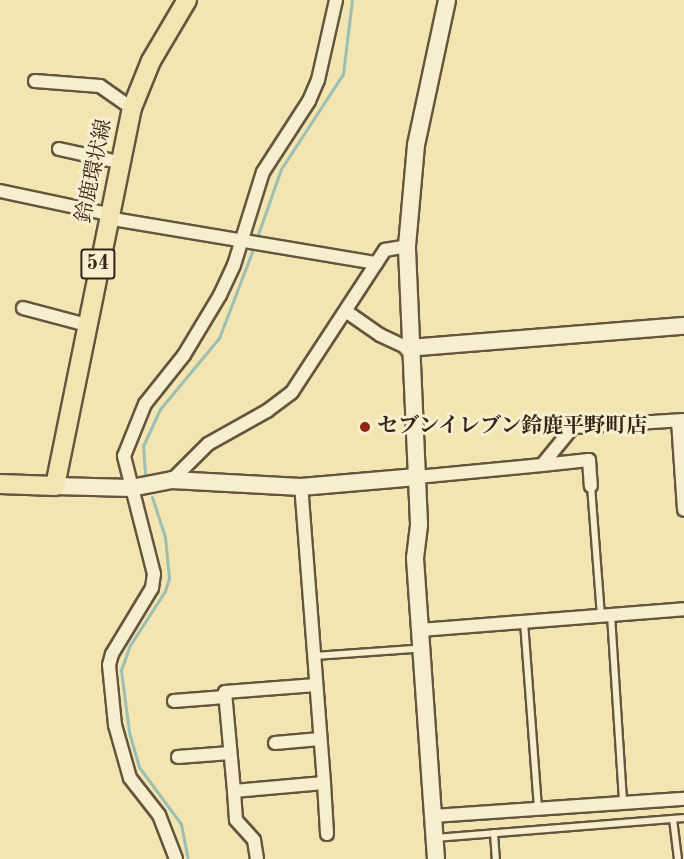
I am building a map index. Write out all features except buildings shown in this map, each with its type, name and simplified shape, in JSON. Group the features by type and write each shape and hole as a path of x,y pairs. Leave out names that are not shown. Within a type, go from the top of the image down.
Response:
{"main road":[{"name":"鈴鹿環状線","path":"56,486 107,216 132,108 151,61 187,0"},
{"path":"0,484 56,486"}],"street":[{"path":"176,859 159,815 130,778 115,726 109,665 112,654 152,588 154,574 124,456 137,419 184,355 220,296 244,240 263,172 309,101 318,80 336,0"},
{"path":"436,859 415,558 419,524 408,348 406,246 416,145 447,0"},
{"path":"35,81 100,86 132,108"},
{"path":"59,149 118,162"},
{"path":"0,191 107,216 376,262"},
{"path":"172,480 208,444 267,411 292,392 347,312 385,250 406,246"},
{"path":"23,308 87,325"},
{"path":"347,312 380,335 408,348 684,326"},
{"path":"542,465 573,427 681,420 684,510"},
{"path":"56,486 131,488 172,480 301,487 589,460 591,486"},
{"path":"301,487 327,834"},
{"path":"420,630 684,609"},
{"path":"257,859 254,840 236,820 225,692 316,685"},
{"path":"174,700 225,697"},
{"path":"275,742 320,739"},
{"path":"178,757 230,753"},
{"path":"234,791 324,783"},
{"path":"433,816 684,799"}],"lane":[{"path":"591,486 606,615 623,804"},
{"path":"524,622 538,810"},
{"path":"314,656 414,649"},
{"path":"434,838 684,818"},
{"path":"674,819 678,859"},
{"path":"494,833 496,859"}],"waterway":[{"path":"256,240 281,169 343,74 352,0"},
{"path":"145,473 143,446 160,409 219,338 254,247"},
{"path":"152,497 165,537 169,578 165,591 130,645 121,670 129,732 139,767 181,824 188,859"}],"place":[{"name":"セブンイレブン鈴鹿平野町店","path":"365,427"}]}
